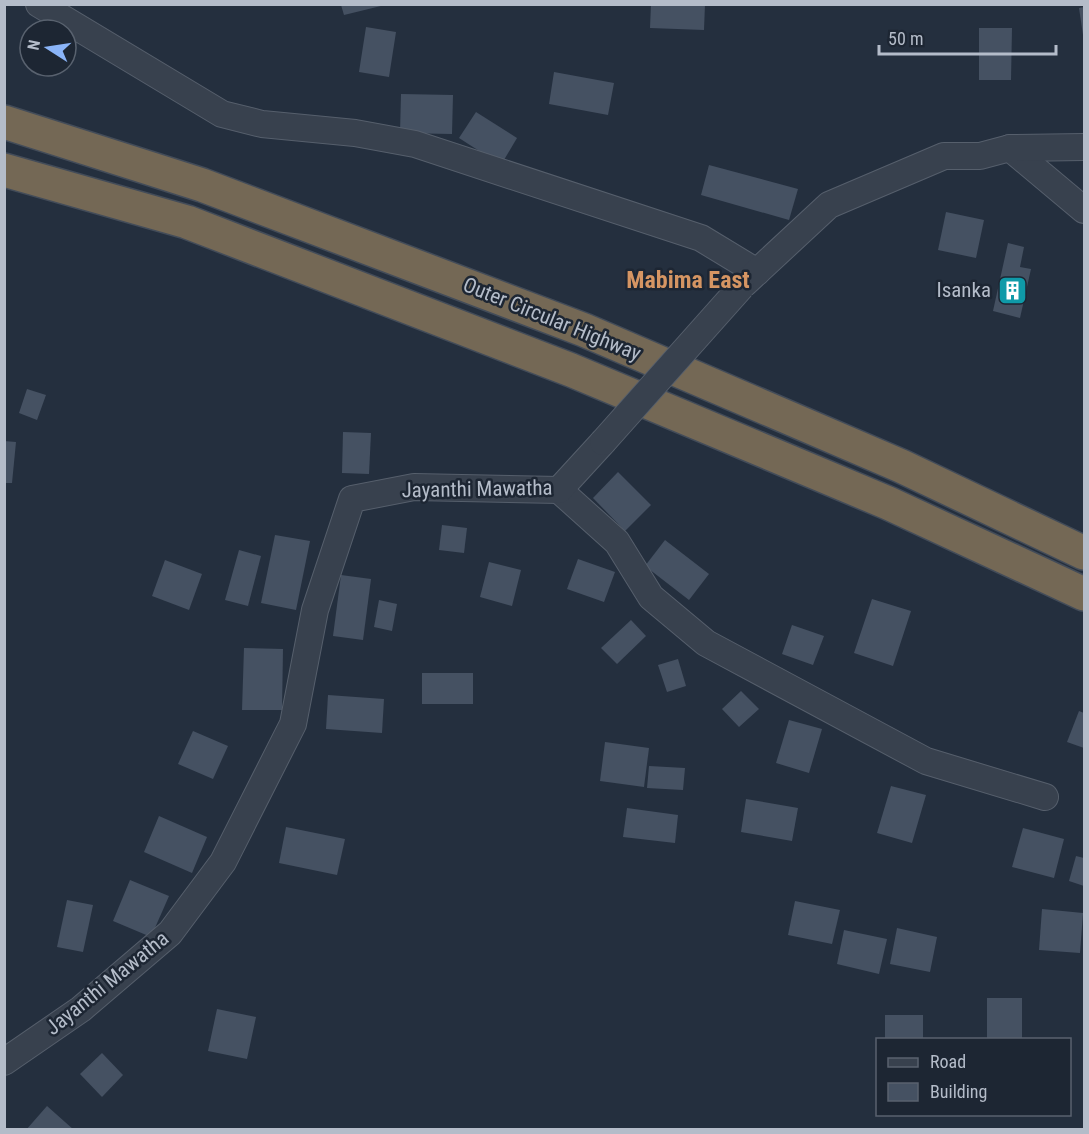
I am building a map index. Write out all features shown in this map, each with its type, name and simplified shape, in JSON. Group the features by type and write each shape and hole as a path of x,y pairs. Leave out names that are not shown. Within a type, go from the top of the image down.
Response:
{"highway":[{"name":"Outer Circular Highway","path":"4,122 202,185 594,334 901,466 1084,553"},
{"name":"Outer Circular Highway","path":"4,170 187,222 561,366 757,446 888,503 1084,594"}],"street":[{"path":"39,4 222,114 262,124 355,133 415,144 701,238 749,279"},
{"name":"Jayanthi Mawatha","path":"4,1062 81,1010 170,933 223,862 293,724 315,610 352,499 414,486 559,490 749,279 829,205 945,156 980,156 1010,148 1084,147"},
{"path":"1010,148 1084,210"},
{"path":"559,490 617,542 651,597 706,643 926,761 1045,798"}],"building":[{"path":"651,4 705,4 704,30 650,28"},
{"path":"341,5 385,5 344,15"},
{"path":"1084,7 1084,34 1083,35 1079,8"},
{"path":"366,27 396,32 389,77 359,72"},
{"path":"979,28 1012,28 1011,80 979,80"},
{"path":"554,72 614,83 608,115 549,104"},
{"path":"401,94 453,95 452,134 400,133"},
{"path":"476,112 517,138 501,165 459,138"},
{"path":"709,165 798,189 789,220 701,195"},
{"path":"946,212 984,220 976,258 938,250"},
{"name":"Isanka","path":"1008,243 1024,247 1020,267 1031,269 1020,318 993,311"},
{"path":"27,389 46,395 37,420 19,413"},
{"path":"343,432 371,433 369,474 342,473"},
{"path":"4,441 16,442 12,483 4,483"},
{"path":"618,472 651,505 625,531 593,498"},
{"path":"442,525 467,528 464,553 439,550"},
{"path":"275,535 310,541 296,610 261,603"},
{"path":"665,540 709,574 689,600 645,566"},
{"path":"239,550 261,556 248,606 225,600"},
{"path":"578,559 615,572 604,602 567,589"},
{"path":"165,560 202,574 189,610 152,596"},
{"path":"489,562 521,570 512,606 480,597"},
{"path":"341,575 371,579 363,640 333,636"},
{"path":"872,599 911,611 893,666 854,653"},
{"path":"379,600 397,604 392,631 374,627"},
{"path":"631,620 646,636 617,664 601,648"},
{"path":"792,625 824,636 813,665 782,654"},
{"path":"244,648 283,649 282,710 242,710"},
{"path":"678,659 686,686 667,692 658,665"},
{"path":"422,673 473,673 473,704 422,704"},
{"path":"741,691 759,709 739,727 722,709"},
{"path":"328,695 384,699 382,733 326,729"},
{"path":"1079,711 1084,713 1084,748 1067,742"},
{"path":"789,720 822,729 809,773 776,763"},
{"path":"193,731 228,746 213,779 178,764"},
{"path":"605,742 649,748 644,787 600,781"},
{"path":"649,766 685,768 683,790 647,788"},
{"path":"891,786 926,795 912,843 877,833"},
{"path":"746,799 798,808 792,841 741,832"},
{"path":"627,808 678,815 675,843 623,837"},
{"path":"159,816 207,837 192,873 144,852"},
{"path":"286,827 345,839 337,875 279,863"},
{"path":"1023,828 1064,839 1054,878 1012,867"},
{"path":"1076,856 1084,858 1084,886 1069,881"},
{"path":"130,880 169,896 151,937 113,921"},
{"path":"67,900 93,905 83,952 57,947"},
{"path":"795,901 840,910 832,944 788,935"},
{"path":"1042,909 1083,913 1080,953 1039,950"},
{"path":"897,928 937,937 930,972 890,964"},
{"path":"844,930 887,939 879,974 837,964"},
{"path":"987,998 1022,998 1022,1038 987,1038"},
{"path":"217,1009 256,1017 247,1059 208,1051"},
{"path":"885,1015 923,1015 923,1038 885,1038"},
{"path":"102,1053 123,1075 102,1097 80,1074"},
{"path":"47,1106 74,1130 26,1130"}],"place":[{"name":"Isanka","path":"1012,290"}],"district":[{"name":"Mabima East","path":"688,280"}]}
